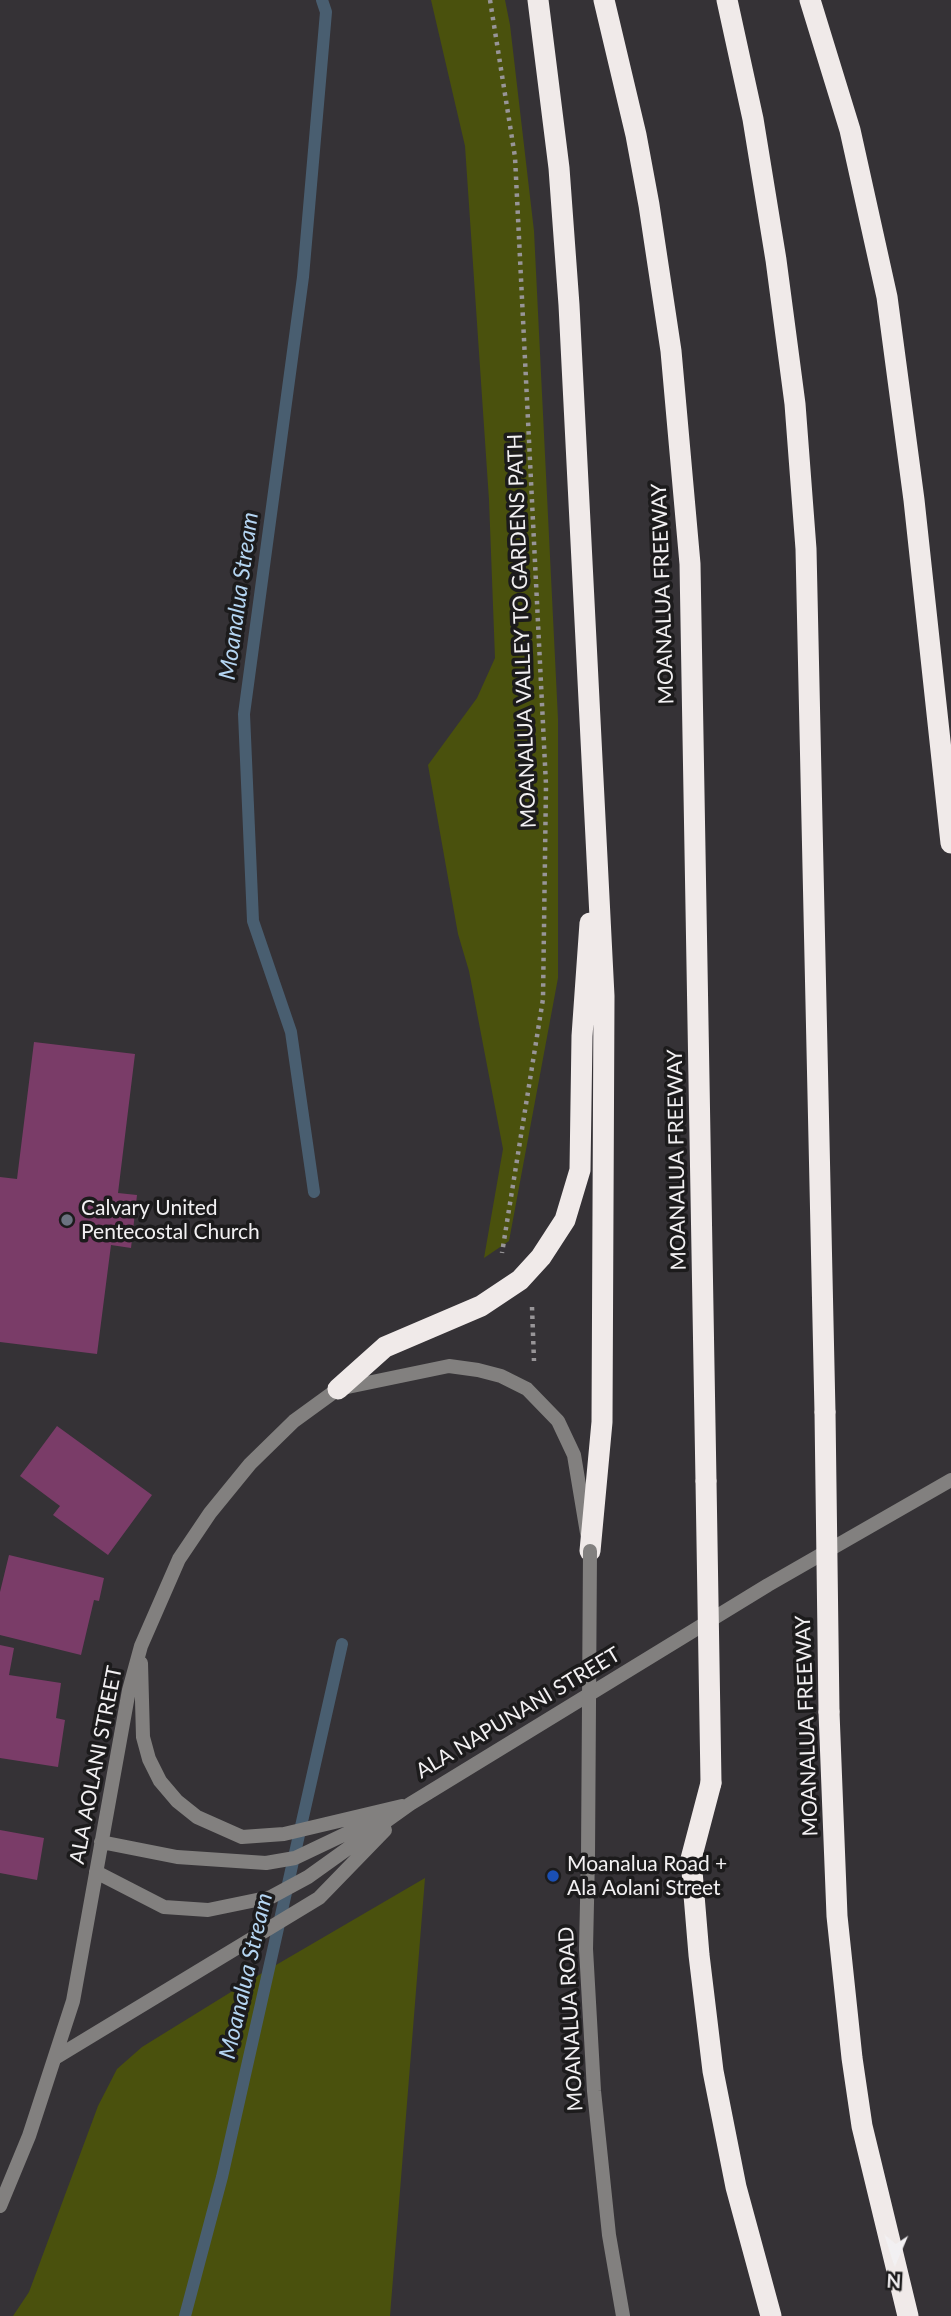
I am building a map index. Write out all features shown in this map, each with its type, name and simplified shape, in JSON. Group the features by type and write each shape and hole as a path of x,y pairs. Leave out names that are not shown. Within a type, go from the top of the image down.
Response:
{"highway":[{"path":"538,0 559,167 604,996 602,1422 590,1551"},
{"name":"MOANALUA FREEWAY","path":"604,0 636,135 649,205 671,351 690,564 711,1783 691,1859 713,2071 733,2174 771,2316"},
{"name":"MOANALUA FREEWAY","path":"727,0 753,119 776,260 795,404 806,549 829,1712 836,1916 862,2126 908,2316"},
{"path":"810,0 850,130 887,297 914,500 951,843"},
{"path":"338,1389 385,1347 481,1306 520,1280 541,1257 565,1220 580,1170 582,1037 596,819"}],"street":[{"name":"MOANALUA ROAD","path":"338,1389 449,1366 501,1376 527,1389 558,1421 574,1455 590,1551 586,1949 594,2091 609,2235 623,2316"},
{"name":"ALA AOLANI STREET","path":"0,2206 29,2136 73,2001 129,1690 141,1646 179,1559 210,1513 250,1464 294,1421 338,1389"},
{"name":"ALA NAPUNANI STREET","path":"96,1872 164,1907 208,1910 271,1897 308,1877 410,1804 768,1585 951,1479"},
{"path":"141,1646 143,1737 160,1781 177,1801 197,1817 242,1837 284,1833 410,1804"},
{"path":"101,1842 163,1855 229,1863 266,1863 295,1858 410,1804"},
{"path":"55,2059 318,1898 410,1804"}],"path":[{"name":"MOANALUA VALLEY TO GARDENS PATH","path":"491,0 515,157 546,785 543,999 501,1242 503,1260"},
{"path":"532,1294 534,1373"}],"green space":[{"path":"431,0 505,0 510,25 534,231 558,719 558,978 509,1241 484,1258 503,1149 469,971 458,934 428,765 477,698 495,658 489,500 465,146"},
{"path":"425,1878 390,2316 13,2316 29,2292 98,2106 117,2069 142,2047"}],"building":[{"name":"Calvary United Pentecostal Church","path":"34,1042 135,1054 118,1193 137,1195 131,1248 111,1245 97,1354 0,1342 0,1177 17,1179"},
{"path":"57,1426 152,1495 108,1555 53,1515 60,1506 20,1476"},
{"path":"9,1555 104,1578 99,1601 94,1600 81,1655 0,1635 0,1592"},
{"path":"0,1645 14,1648 9,1675 61,1683 56,1718 65,1720 58,1767 0,1758"},
{"path":"0,1830 44,1838 37,1880 0,1873"}],"waterway":[{"name":"Moanalua Stream","path":"314,1192 291,1032 253,921 244,714 303,277 326,12 322,0"},
{"name":"Moanalua Stream","path":"185,2316 222,2177 342,1644"}],"place":[{"name":"Calvary United Pentecostal Church","path":"67,1220"},
{"name":"Moanalua Road + Ala Aolani Street","path":"553,1876"}]}
